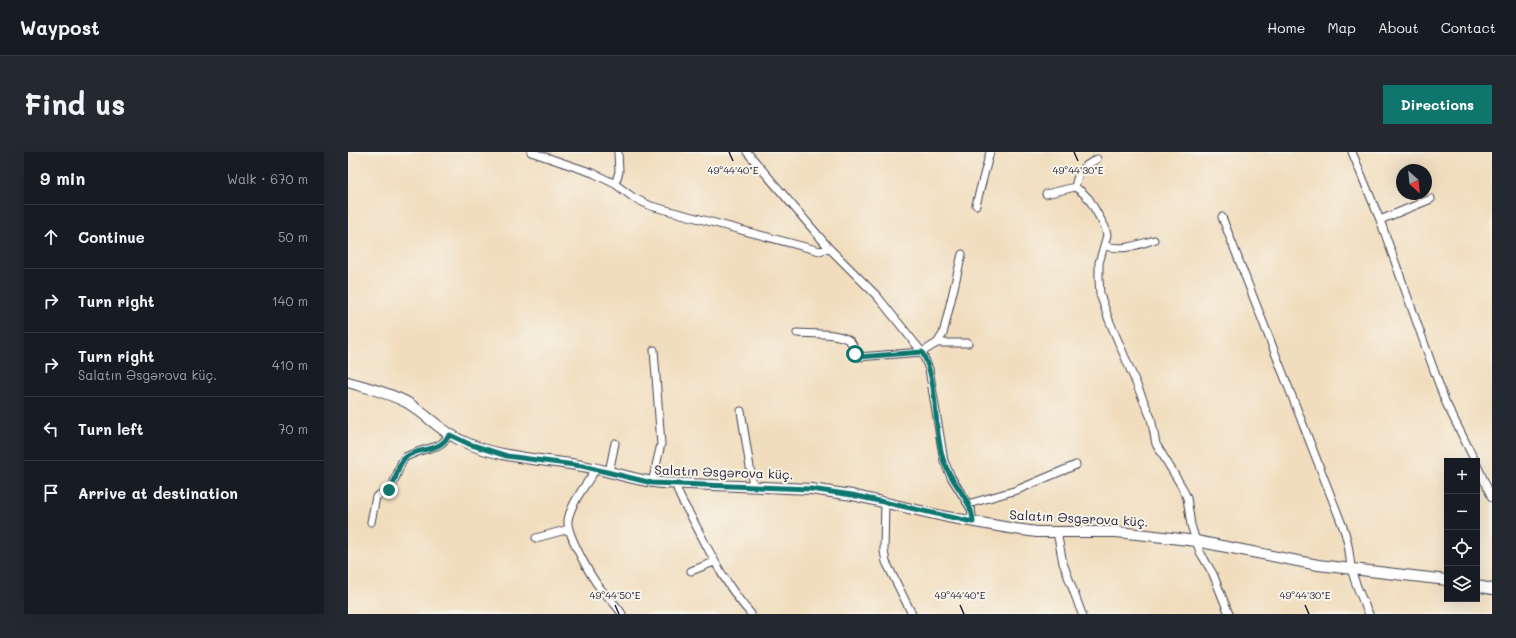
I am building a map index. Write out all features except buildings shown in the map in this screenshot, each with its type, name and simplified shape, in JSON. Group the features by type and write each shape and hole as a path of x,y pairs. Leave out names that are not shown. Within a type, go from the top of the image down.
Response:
{"street":[{"path":"530,152 593,173 615,184 634,198 651,206 820,252 829,248"},
{"path":"615,184 619,172 618,152"},
{"path":"747,152 829,248 877,296 922,352 929,369 944,460 951,477 968,504 973,516 973,522"},
{"path":"976,205 990,152"},
{"path":"1352,152 1380,220 1445,401 1474,458"},
{"path":"1075,187 1078,172 1097,159"},
{"path":"1046,194 1075,187 1089,199 1105,227 1107,235 1099,263 1100,294 1108,320 1150,418 1156,444 1182,486 1187,498 1191,525 1196,541 1200,552 1213,574 1229,614"},
{"path":"1380,220 1429,200"},
{"path":"1222,217 1349,543 1351,568 1361,597 1369,614"},
{"path":"1105,246 1116,249 1128,248 1154,240"},
{"path":"797,333 844,337 852,342 858,357 922,352 937,342 946,322 962,254"},
{"path":"937,342 968,343"},
{"path":"652,483 661,444 654,350"},
{"name":"Salatın Əsgərova küç.","path":"348,382 400,399 450,435 469,444 507,456 596,469 652,483 811,489 885,502 947,518 1023,530 1131,533 1196,541 1282,559 1444,580"},
{"path":"742,411 752,486"},
{"path":"371,522 376,497 392,486 402,461 409,455 442,443 450,435"},
{"path":"609,472 615,443"},
{"path":"968,504 1017,490 1076,465"},
{"path":"596,469 571,511 568,520 569,529 572,540 599,588 617,606 622,614"},
{"path":"1480,472 1492,498"},
{"path":"676,484 680,497 714,562 729,588 751,614"},
{"path":"885,502 884,551 886,562 912,614"},
{"path":"536,538 569,529"},
{"path":"1057,532 1063,563 1082,614"},
{"path":"691,571 714,562"},
{"path":"1480,587 1492,589"}],"route":[{"path":"389,490 396,479 402,461 406,457 437,446 450,435 469,444 507,456 582,466 652,483 811,489 852,495 947,518 973,522 971,509 951,477 944,460 940,444 929,369 922,352 859,357 855,354"}]}
